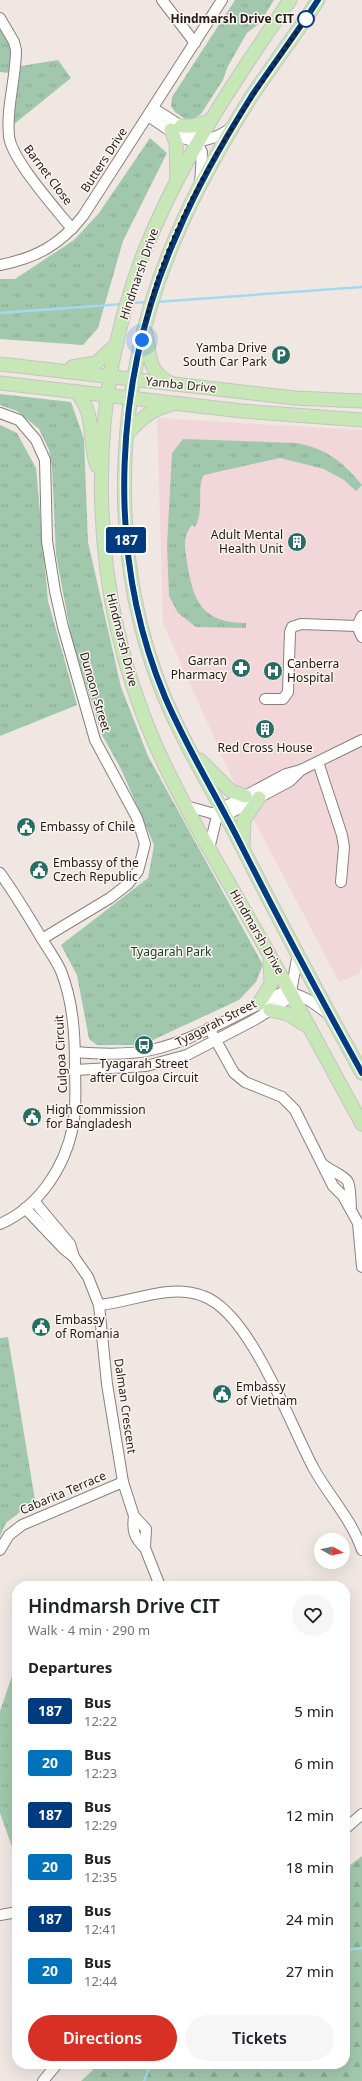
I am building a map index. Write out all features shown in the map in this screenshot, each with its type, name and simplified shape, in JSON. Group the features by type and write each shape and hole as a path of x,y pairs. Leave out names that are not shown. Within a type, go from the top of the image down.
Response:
{"main road":[{"name":"Hindmarsh Drive","path":"290,0 260,42 197,143 177,180 152,234 132,288 117,344 104,430 102,477 103,548 113,612 134,690 155,744 209,849 291,992 362,1124"},
{"name":"Hindmarsh Drive","path":"318,0 251,98 199,187 179,229 156,288 145,323 131,398 124,473 126,534 136,607 159,682 192,751 362,1073"},
{"path":"177,180 176,128 193,126 210,121"},
{"path":"145,323 153,368 159,376 172,384"},
{"path":"48,370 96,363 117,344"},
{"name":"Yamba Drive","path":"0,364 295,398 362,402"},
{"name":"Yamba Drive","path":"0,382 109,396 180,402 290,416 362,420"},
{"path":"75,392 84,403 92,428 96,464 102,477"},
{"path":"127,434 144,417 157,408 180,402"},
{"path":"192,751 231,790 245,796"},
{"path":"243,848 244,820 259,798"},
{"path":"270,955 271,984 264,1007 288,1014 310,1028"}],"street":[{"path":"162,0 195,43"},
{"name":"Butters Drive","path":"0,265 22,261 43,252 72,229 83,216 222,0"},
{"name":"Barnet Close","path":"0,18 14,42 16,50 8,123 10,146 19,162 72,229"},
{"path":"150,112 176,128 192,133 202,152 199,187"},
{"path":"197,143 219,136 234,127"},
{"name":"Dunoon Street","path":"0,413 19,420 36,440 45,460 47,541 62,627 95,740 137,818 145,844 138,871 128,884 110,898 42,939"},
{"path":"357,626 362,616"},
{"path":"265,699 283,699 288,692 290,632 292,627 301,624 357,626"},
{"path":"357,626 362,637"},
{"path":"209,849 216,820 224,812 228,805 286,774 301,770 362,740"},
{"path":"318,762 342,835 344,847 341,882"},
{"path":"186,806 211,814 232,812 290,781 301,770"},
{"name":"Culgoa Circuit","path":"0,873 60,969 70,1000 75,1030 74,1114 66,1150 54,1176 39,1197 0,1224"},
{"path":"298,953 291,992 309,1000 331,1016"},
{"name":"Tyagarah Street","path":"75,1052 94,1054 151,1050 188,1038 209,1028 286,1000 291,992"},
{"name":"Tyagarah Street","path":"75,1070 146,1066 187,1056 216,1040 264,1007"},
{"path":"209,1028 234,1073 245,1082 282,1097 295,1110 324,1165 333,1186 343,1196 358,1223 362,1266"},
{"path":"324,1165 332,1172 345,1178 348,1182 352,1210"},
{"name":"Dalman Crescent","path":"34,1201 70,1244 74,1257"},
{"name":"Dalman Crescent","path":"25,1208 64,1249 74,1257 88,1277 99,1305 107,1384 123,1482 134,1516 133,1532 137,1540 145,1548 158,1581"},
{"path":"99,1305 176,1291 205,1296 230,1313 242,1329 260,1360 313,1466 353,1529 362,1550"},
{"name":"Cabarita Terrace","path":"0,1550 9,1535 22,1525 123,1482"},
{"path":"350,1825 362,1814"},
{"path":"0,1915 12,1913"},
{"path":"43,2081 54,2069"}],"shaded area":[{"name":"Canberra Hospital","path":"157,418 362,430 362,965 359,974 339,982 232,778 163,623"}],"green space":[{"path":"235,0 274,0 260,23 247,33 228,66 223,80 201,114 193,119 187,120 175,112 171,106 172,97"},
{"path":"0,30 11,50 10,73 0,72"},
{"path":"58,60 71,78 13,125 21,66"},
{"path":"150,138 167,153 123,241 98,328 83,345 0,339 0,279 15,279 74,240 99,213"},
{"name":"Tyagarah Park","path":"0,394 71,402 84,439 88,542 121,687 148,756 263,965 256,982 239,1000 142,1045 97,1045 89,1039 77,975 61,945 148,878 154,845 121,769 102,735 72,640 56,555 52,467 49,450 39,429 17,411 0,405"},
{"path":"0,425 17,433 36,468 48,601 77,705 0,736"},
{"path":"183,439 297,443 317,449 334,458 341,463 362,485 356,491 344,480 324,469 280,458 204,475 201,485 200,513 198,520 195,527 192,525 185,538 189,576 202,607 219,619 231,622 246,623 246,628 196,627 178,613 169,596 167,545 172,453"},
{"path":"8,1337 35,1500 6,1523 0,1536 0,1338"},
{"path":"12,1676 12,1847 0,1813 0,1711"},
{"path":"362,1856 362,2081 81,2081 93,2069 350,2069 350,1865"}],"waterway":[{"path":"156,302 362,287"},
{"path":"132,303 147,302"},
{"path":"0,313 123,304"},
{"path":"350,1949 362,1948"},
{"path":"144,2081 149,2069"}],"bus line":[{"name":"187","path":"318,0 251,98 218,153 199,187 161,272 144,326 129,409 124,473 126,534 136,607 159,682 166,699 264,891 362,1073"}],"place":[{"name":"Hindmarsh Drive CIT","path":"306,19"},
{"name":"Yamba Drive South Car Park","path":"281,355"},
{"name":"Adult Mental Health Unit","path":"297,542"},
{"name":"Garran Pharmacy","path":"241,668"},
{"name":"Canberra Hospital","path":"273,671"},
{"name":"Red Cross House","path":"265,729"},
{"name":"Embassy of Chile","path":"26,827"},
{"name":"Embassy of the Czech Republic","path":"39,870"},
{"name":"Tyagarah Street after Culgoa Circuit","path":"144,1045"},
{"name":"High Commission for Bangladesh","path":"32,1117"},
{"name":"Embassy of Romania","path":"41,1327"},
{"name":"Embassy of Vietnam","path":"222,1394"}],"route":[{"path":"142,340 144,326 161,272 199,187 251,98 306,19"}]}
